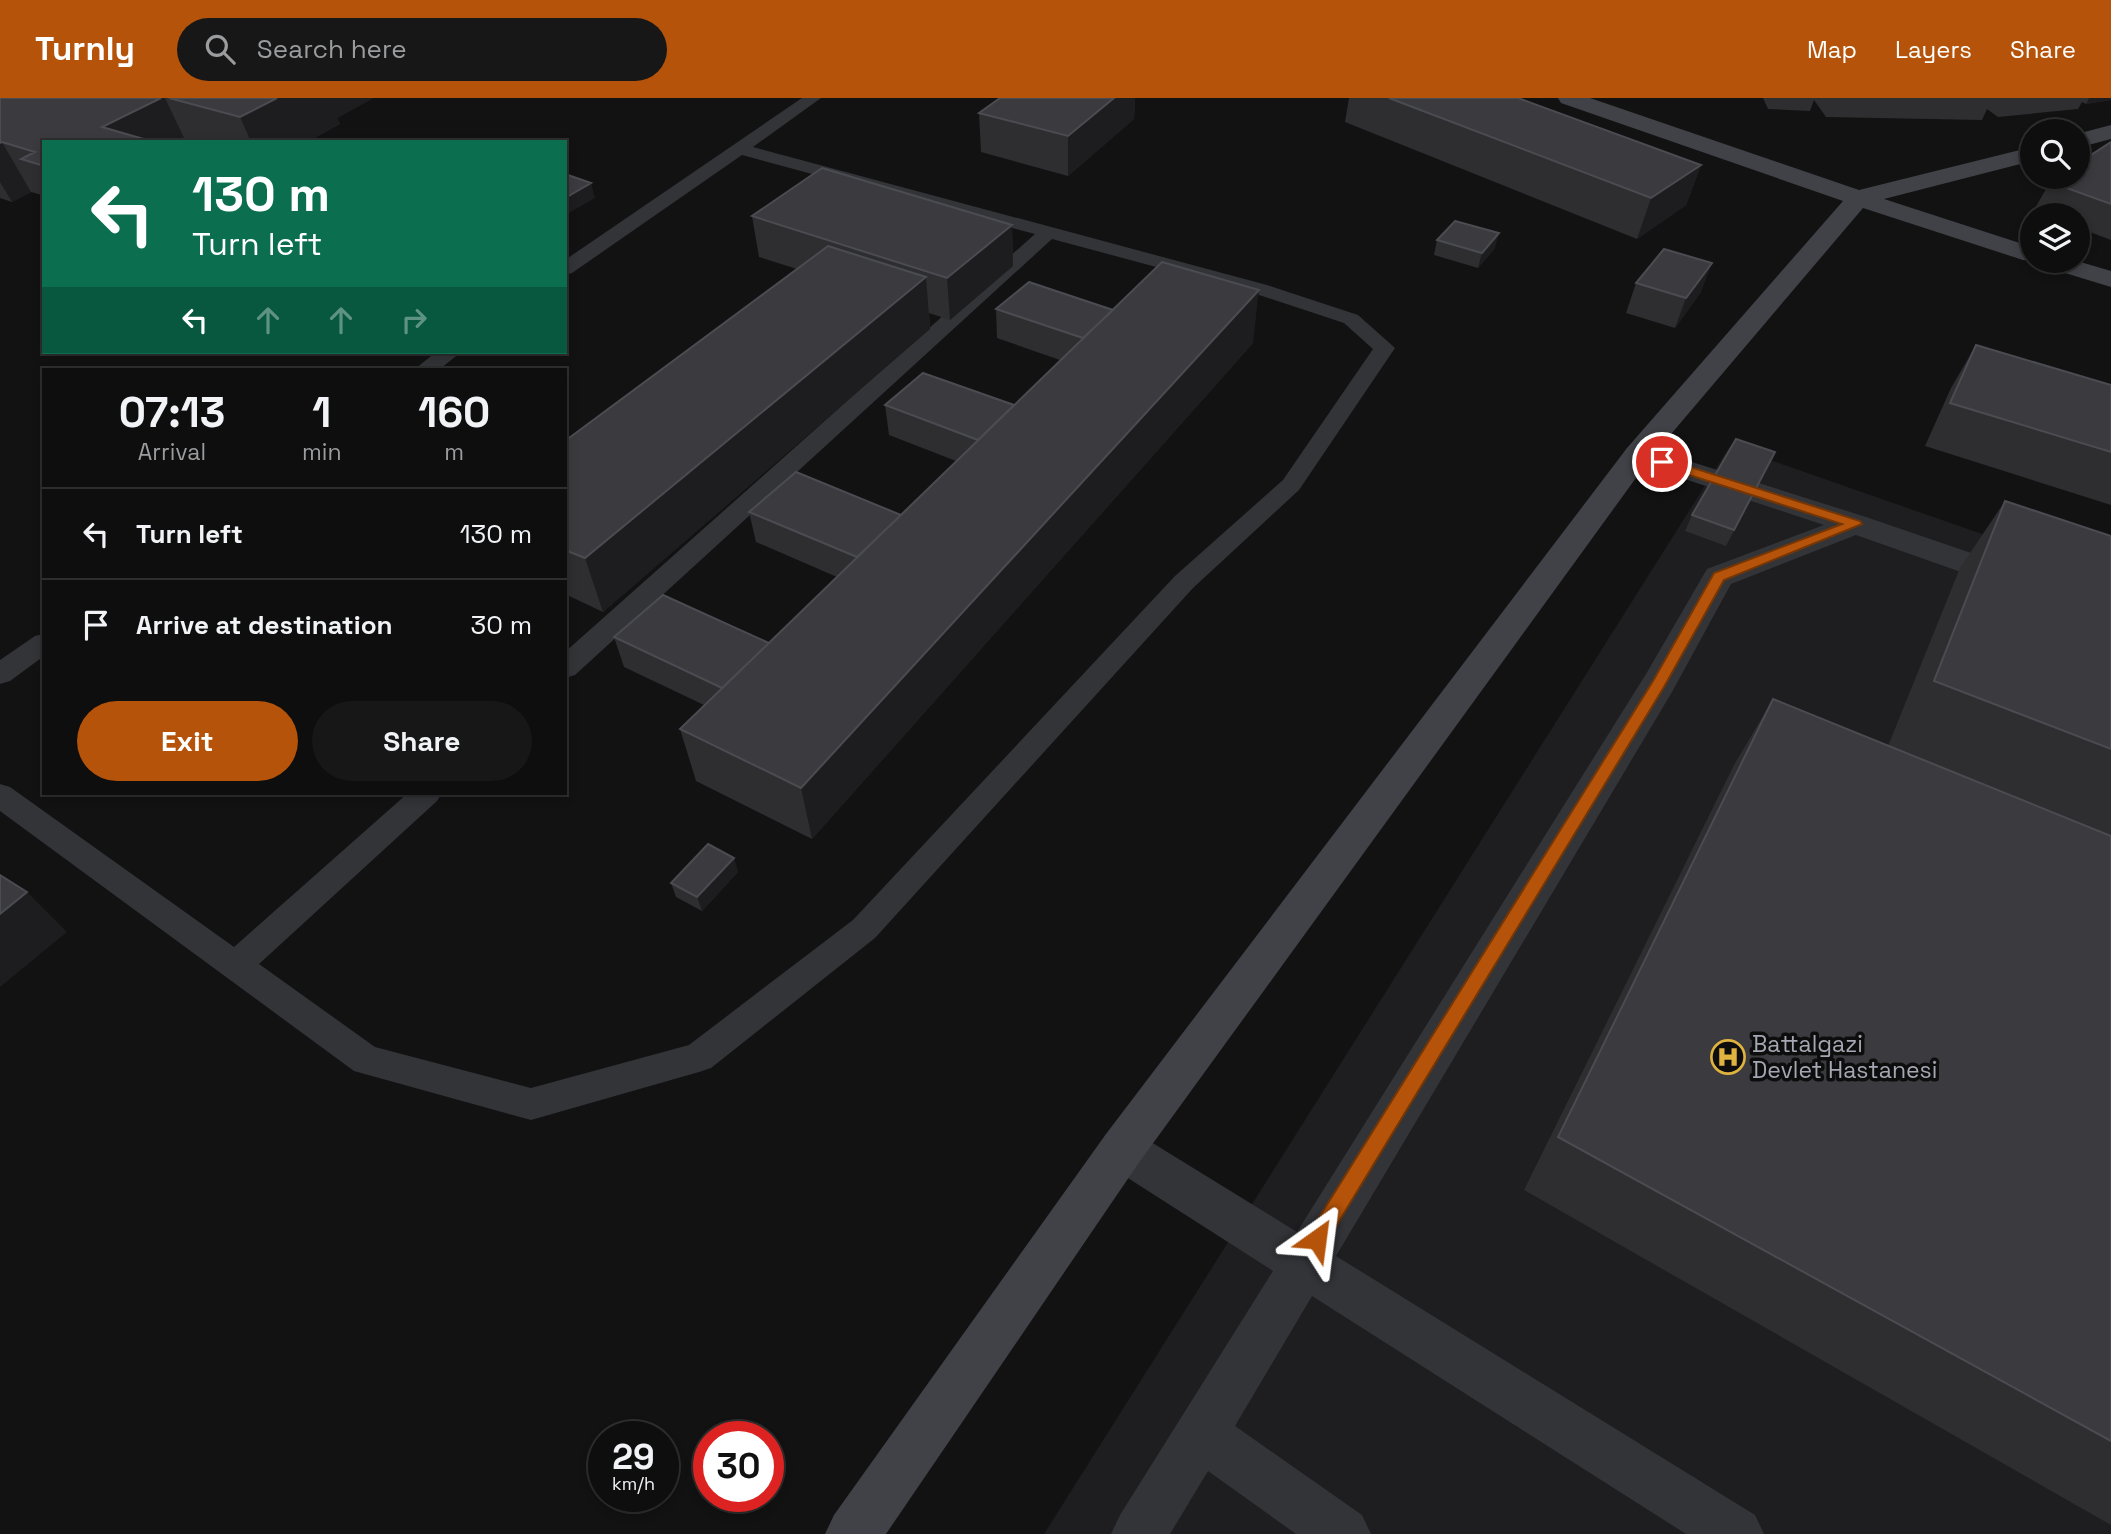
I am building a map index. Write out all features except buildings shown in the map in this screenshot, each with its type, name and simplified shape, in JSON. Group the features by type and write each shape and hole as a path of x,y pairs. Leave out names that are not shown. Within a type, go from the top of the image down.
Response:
{"main road":[{"path":"1570,98 1857,198 2020,251"},
{"path":"2090,138 2111,132"},
{"path":"853,1534 1122,1149 1638,454 1857,198 2020,157"},
{"path":"2090,273 2111,279"}],"street":[{"path":"1638,454 1855,524 2111,613"},
{"path":"1139,1534 1659,683 1719,577 1855,524"},
{"path":"1122,1149 1736,1534"},
{"path":"1200,1433 1343,1534"}],"lane":[{"path":"567,269 813,98"},
{"path":"0,795 366,1060 531,1104 699,1057 864,929 1184,582 1291,485 1384,348 1351,319 1260,289 739,149"},
{"path":"567,666 1049,232"},
{"path":"427,368 447,354"},
{"path":"0,674 42,644"},
{"path":"235,966 425,795"}],"shaded area":[{"name":"Battalgazi Devlet Hastanesi","path":"1730,446 2111,579 2111,1534 1044,1534"}],"place":[{"name":"Battalgazi Devlet Hastanesi","path":"1728,1057"}],"route":[{"path":"1317,1239 1659,683 1719,577 1855,524 1662,462"}]}
